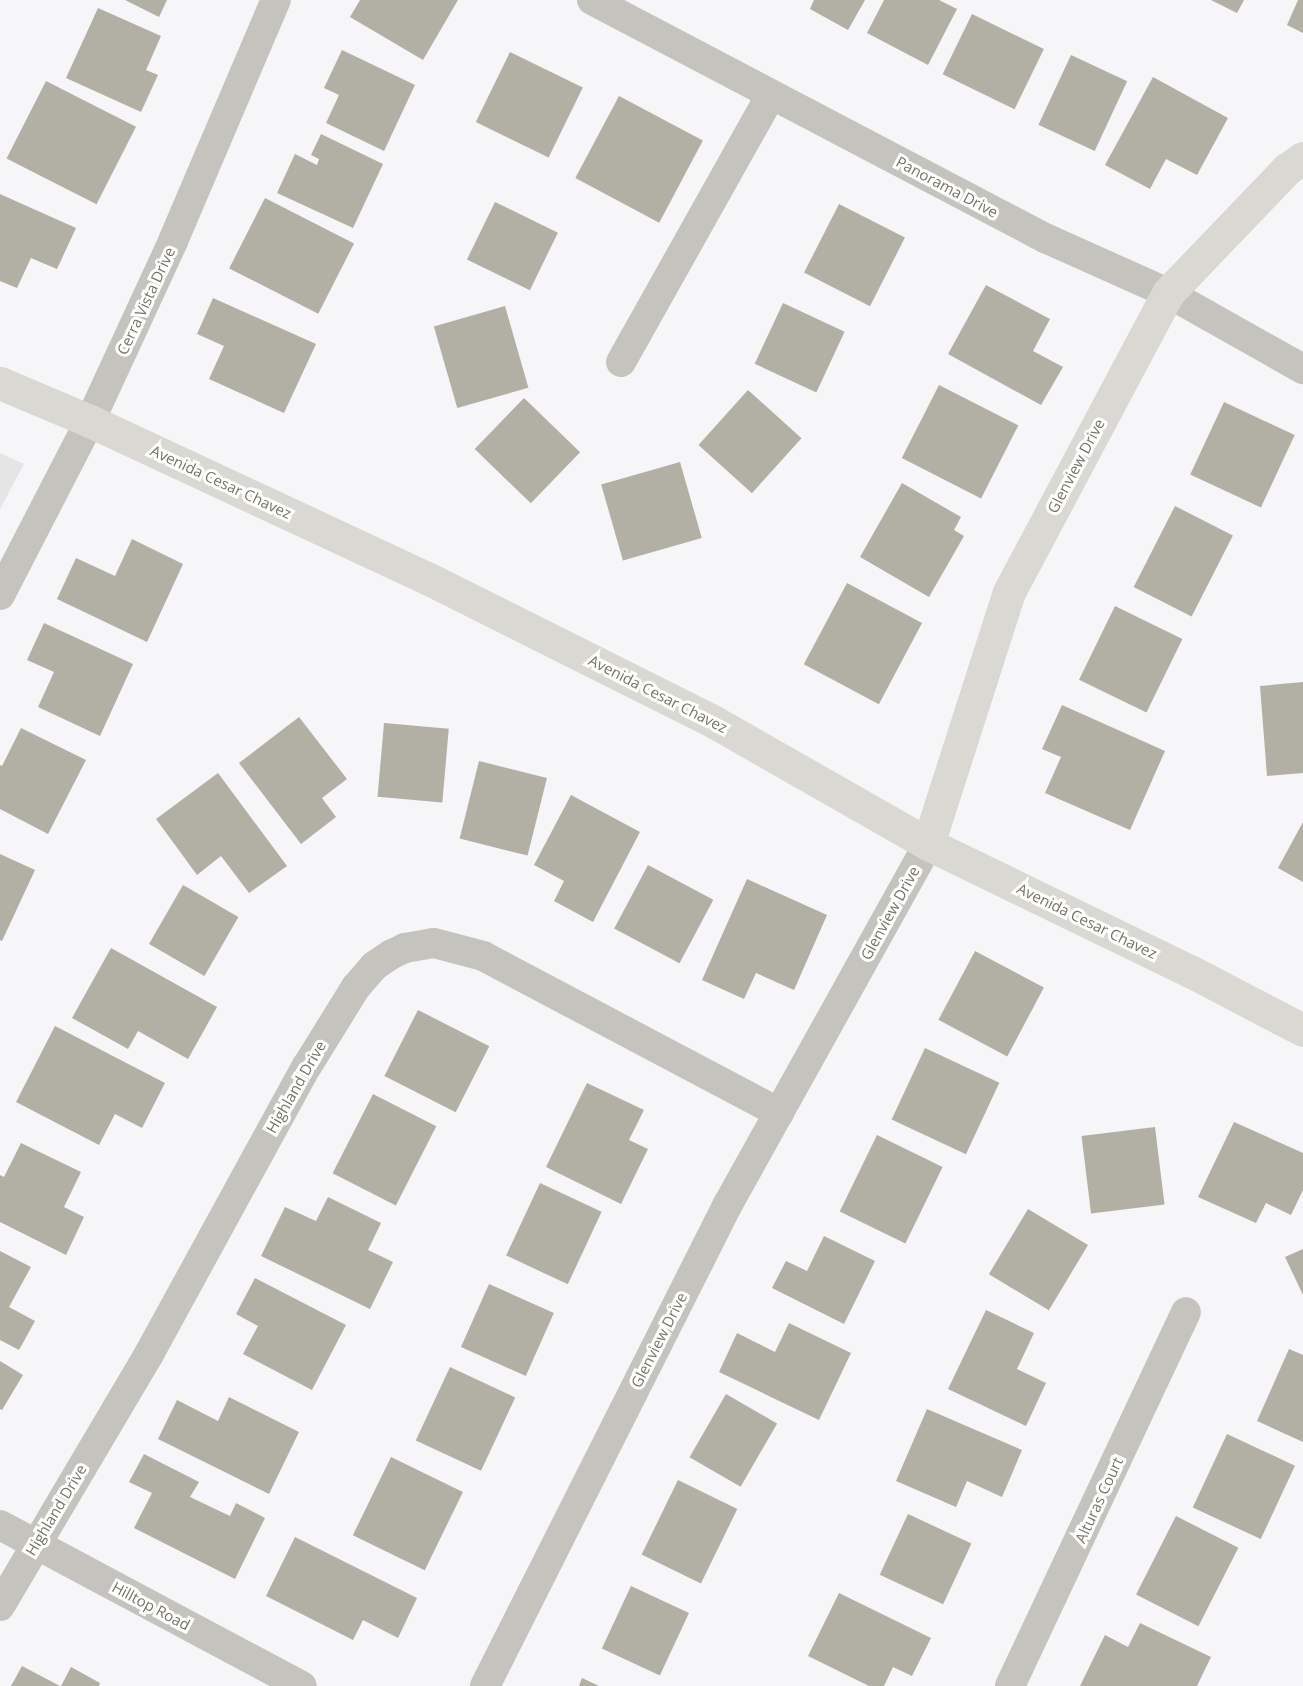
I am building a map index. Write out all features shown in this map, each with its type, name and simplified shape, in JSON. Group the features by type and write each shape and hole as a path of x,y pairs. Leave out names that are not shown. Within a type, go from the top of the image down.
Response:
{"street":[{"name":"Cerra Vista Drive","path":"0,595 90,421 173,241 276,0"},
{"name":"Panorama Drive","path":"592,0 1045,238 1168,293 1303,369"},
{"path":"621,362 771,95"},
{"name":"Glenview Drive","path":"484,1686 728,1203 928,844 1009,592 1168,293 1287,169 1303,158"},
{"name":"Avenida Cesar Chavez","path":"0,383 90,421 437,583 696,713 928,844 1191,972 1303,1030"},
{"name":"Highland Drive","path":"0,1605 148,1354 307,1066 356,987 374,966 392,954 405,948 434,943 483,956 779,1113"},
{"name":"Alturas Court","path":"1010,1686 1186,1312"},
{"name":"Hilltop Road","path":"0,1526 302,1686"}],"shaded area":[{"path":"0,453 24,464 0,509"}],"building":[{"path":"125,0 167,0 159,17"},
{"path":"360,0 458,0 423,60 350,17"},
{"path":"814,0 865,0 848,30 810,9"},
{"path":"884,0 939,0 957,9 928,65 867,33"},
{"path":"1211,0 1244,0 1237,13"},
{"path":"1298,0 1303,0 1303,33 1287,25"},
{"path":"98,8 161,36 146,70 158,75 141,112 66,78"},
{"path":"972,14 1044,49 1015,109 943,74"},
{"path":"342,50 415,85 384,151 326,123 339,95 324,88"},
{"path":"510,52 583,88 549,158 476,122"},
{"path":"1071,55 1127,81 1095,151 1038,125"},
{"path":"1153,77 1228,118 1197,175 1166,159 1150,189 1105,165"},
{"path":"46,81 136,127 96,204 7,159"},
{"path":"619,96 703,141 659,223 575,178"},
{"path":"321,134 383,164 353,228 277,193 295,154 317,165 319,159 311,155"},
{"path":"0,194 76,228 57,269 31,258 17,288 0,281"},
{"path":"265,198 354,243 318,314 229,268"},
{"path":"495,202 558,233 530,290 467,260"},
{"path":"839,204 905,238 870,306 804,273"},
{"path":"986,285 1050,319 1033,351 1063,367 1041,405 948,354"},
{"path":"213,298 316,344 284,413 209,379 224,346 197,334"},
{"path":"783,303 845,332 816,392 755,364"},
{"path":"505,306 528,388 457,408 434,326"},
{"path":"939,385 1018,425 981,498 902,458"},
{"path":"748,390 802,438 752,493 698,445"},
{"path":"524,398 580,452 531,503 475,449"},
{"path":"1224,402 1295,435 1261,507 1190,475"},
{"path":"680,462 702,538 623,561 601,485"},
{"path":"902,483 961,517 954,530 964,536 929,597 860,557"},
{"path":"1175,506 1233,536 1192,617 1134,587"},
{"path":"132,539 183,564 147,642 57,599 76,558 115,576"},
{"path":"847,583 922,623 879,704 804,664"},
{"path":"1115,606 1182,639 1146,713 1079,680"},
{"path":"44,623 133,664 100,736 38,707 54,672 27,660"},
{"path":"1303,682 1303,773 1267,776 1260,686"},
{"path":"1062,705 1165,751 1130,830 1045,793 1061,757 1042,749"},
{"path":"299,717 347,779 322,798 336,817 301,844 239,763"},
{"path":"384,723 449,729 442,802 378,797"},
{"path":"21,728 86,760 48,834 0,809 0,765 2,766"},
{"path":"479,761 547,778 528,856 460,839"},
{"path":"218,773 287,866 249,893 221,856 197,875 156,819"},
{"path":"571,795 640,832 593,922 554,901 564,881 534,865"},
{"path":"1303,822 1303,882 1278,868"},
{"path":"0,854 35,870 2,941 0,940"},
{"path":"648,865 713,900 680,963 614,929"},
{"path":"747,879 827,915 794,990 756,973 744,999 702,980"},
{"path":"183,885 238,917 204,976 149,944"},
{"path":"111,948 217,1007 188,1059 138,1031 128,1049 72,1018"},
{"path":"975,951 1044,988 1007,1056 938,1020"},
{"path":"418,1010 489,1046 456,1112 384,1076"},
{"path":"55,1026 165,1083 142,1128 115,1114 99,1145 16,1102"},
{"path":"925,1048 999,1083 966,1154 892,1120"},
{"path":"587,1083 644,1110 629,1140 648,1149 621,1204 546,1167"},
{"path":"373,1094 436,1126 396,1206 333,1173"},
{"path":"1234,1122 1303,1153 1303,1190 1291,1215 1266,1203 1256,1223 1198,1197"},
{"path":"1155,1127 1165,1204 1091,1213 1082,1136"},
{"path":"877,1135 943,1167 905,1243 840,1211"},
{"path":"21,1143 81,1172 64,1207 84,1217 66,1255 0,1222 0,1175 4,1177"},
{"path":"540,1183 602,1212 568,1284 506,1256"},
{"path":"328,1197 381,1223 368,1250 393,1262 370,1309 261,1256 285,1207 316,1221"},
{"path":"1028,1209 1088,1245 1049,1310 989,1274"},
{"path":"824,1236 875,1261 844,1324 772,1288 786,1261 807,1271"},
{"path":"1303,1249 1303,1295 1285,1257"},
{"path":"0,1251 31,1267 9,1307 35,1321 19,1350 0,1340"},
{"path":"255,1278 346,1325 312,1390 243,1354 258,1326 236,1314"},
{"path":"489,1284 554,1313 526,1376 461,1347"},
{"path":"986,1310 1034,1333 1017,1369 1046,1383 1026,1426 948,1389"},
{"path":"789,1323 851,1353 819,1420 719,1372 737,1333 775,1352"},
{"path":"1289,1349 1303,1355 1303,1442 1257,1421"},
{"path":"0,1361 23,1375 2,1410 0,1409"},
{"path":"450,1367 515,1397 481,1471 416,1440"},
{"path":"726,1394 777,1424 741,1487 690,1457"},
{"path":"229,1397 299,1432 269,1494 158,1439 177,1400 218,1421"},
{"path":"927,1409 1022,1450 1002,1497 967,1481 956,1507 896,1481"},
{"path":"1227,1434 1295,1466 1261,1539 1193,1507"},
{"path":"144,1454 199,1482 190,1497 230,1516 236,1503 265,1518 235,1579 134,1528 152,1493 129,1482"},
{"path":"391,1457 463,1492 425,1570 353,1535"},
{"path":"678,1480 737,1509 701,1584 642,1555"},
{"path":"908,1514 971,1544 943,1604 880,1575"},
{"path":"1176,1516 1238,1548 1198,1626 1136,1594"},
{"path":"295,1537 417,1598 398,1638 363,1620 353,1640 266,1596"},
{"path":"631,1586 689,1613 660,1676 602,1649"},
{"path":"839,1593 931,1638 912,1676 893,1667 884,1686 869,1686 808,1656"},
{"path":"1140,1623 1211,1657 1197,1686 1080,1686 1105,1635 1128,1647"},
{"path":"22,1666 60,1686 11,1686"},
{"path":"71,1667 100,1683 99,1686 61,1686"},
{"path":"582,1678 599,1686 579,1686"}]}
